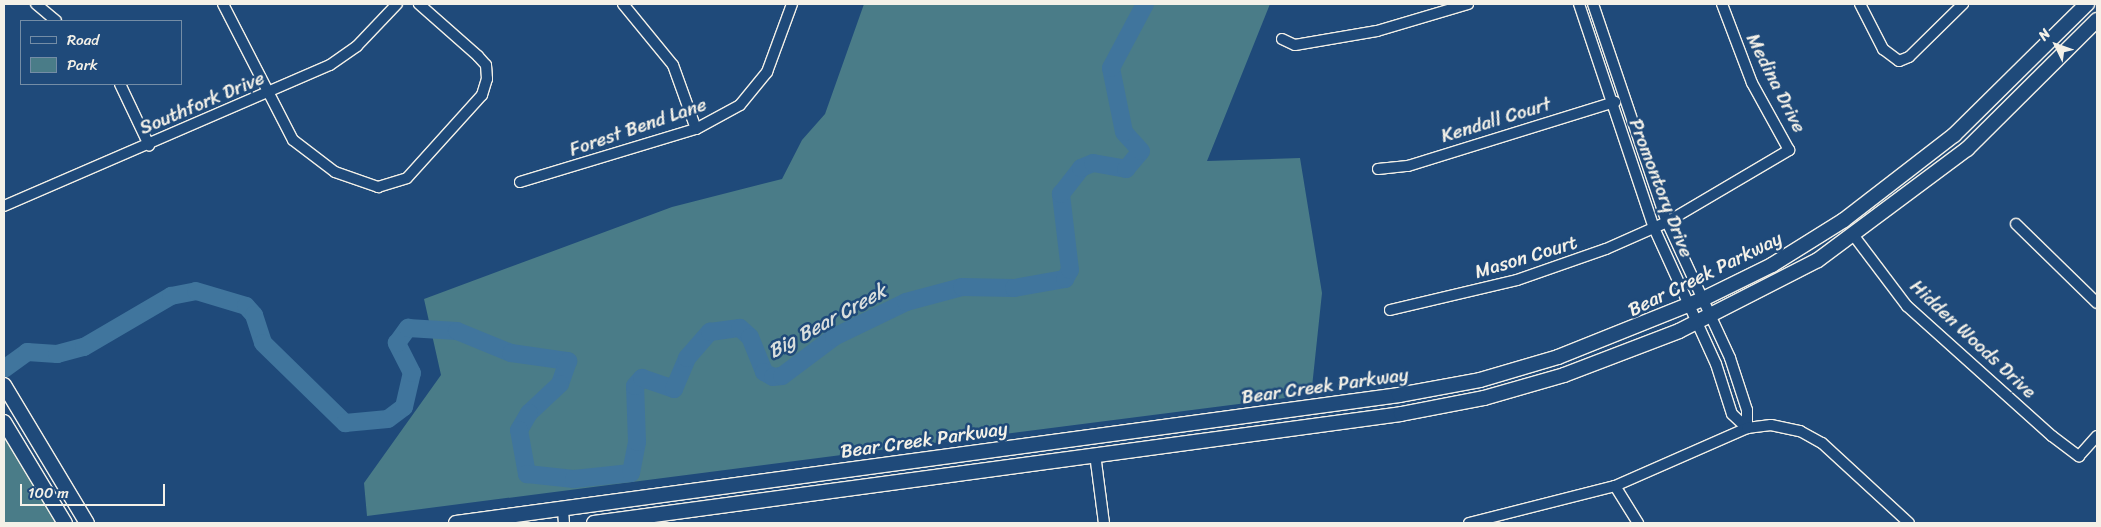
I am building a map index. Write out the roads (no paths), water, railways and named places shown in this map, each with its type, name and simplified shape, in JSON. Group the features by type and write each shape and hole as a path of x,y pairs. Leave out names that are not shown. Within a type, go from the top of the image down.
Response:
{"main road":[{"name":"Bear Creek Parkway","path":"456,523 564,517 1445,388 1558,357 1689,306 1808,244 1878,196 1954,135 2087,4"},
{"name":"Bear Creek Parkway","path":"594,523 1484,398 1573,372 1711,316 1781,282 1854,236 1967,149 2097,20"},
{"path":"4,385 87,523"},
{"path":"4,422 65,523"}],"street":[{"path":"36,4 55,20"},
{"path":"223,4 292,140 309,156 364,183 378,187 396,184 407,178 482,95 486,65 419,4"},
{"name":"Southfork Drive","path":"4,206 269,93 344,56 396,4"},
{"path":"623,4 673,65 696,129"},
{"name":"Forest Bend Lane","path":"520,182 696,129 740,105 760,84 792,4"},
{"path":"1282,39 1295,45 1377,31 1452,6 1468,4"},
{"name":"Promontory Drive","path":"1579,4 1654,228 1716,364 1732,414 1747,428"},
{"name":"Promontory Drive","path":"1592,4 1623,100 1667,222 1730,358 1747,410 1747,428"},
{"name":"Medina Drive","path":"1722,4 1752,83 1789,150"},
{"path":"1860,4 1883,49 1894,61 1909,57 1963,4"},
{"path":"120,85 149,145"},
{"name":"Kendall Court","path":"1378,169 1408,166 1623,100"},
{"name":"Mason Court","path":"1390,310 1526,277 1654,228 1789,150"},
{"path":"2016,224 2097,303"},
{"name":"Hidden Woods Drive","path":"1854,236 1907,306 2079,456 2097,436"},
{"path":"1672,268 1686,260"},
{"path":"1716,364 1730,358"},
{"path":"1469,523 1615,486 1747,428 1800,431 1822,443 1909,523"},
{"path":"1095,454 1104,523"},
{"path":"1615,486 1638,523"}],"waterway":[{"name":"Big Bear Creek","path":"4,369 27,352 57,354 84,347 171,296 196,291 246,306 254,315 263,343 345,423 388,419 404,407 412,373 397,343 408,328 457,331 511,353 568,361 560,384 529,413 519,430 527,474 574,479 631,473 637,442 635,386 642,378 674,389 687,358 710,332 740,328 750,337 764,372 773,377 782,376 834,337 906,302 962,287 1014,288 1065,279 1070,270 1061,194 1081,168 1093,163 1126,169 1141,151 1124,132 1111,68 1145,4"}]}
